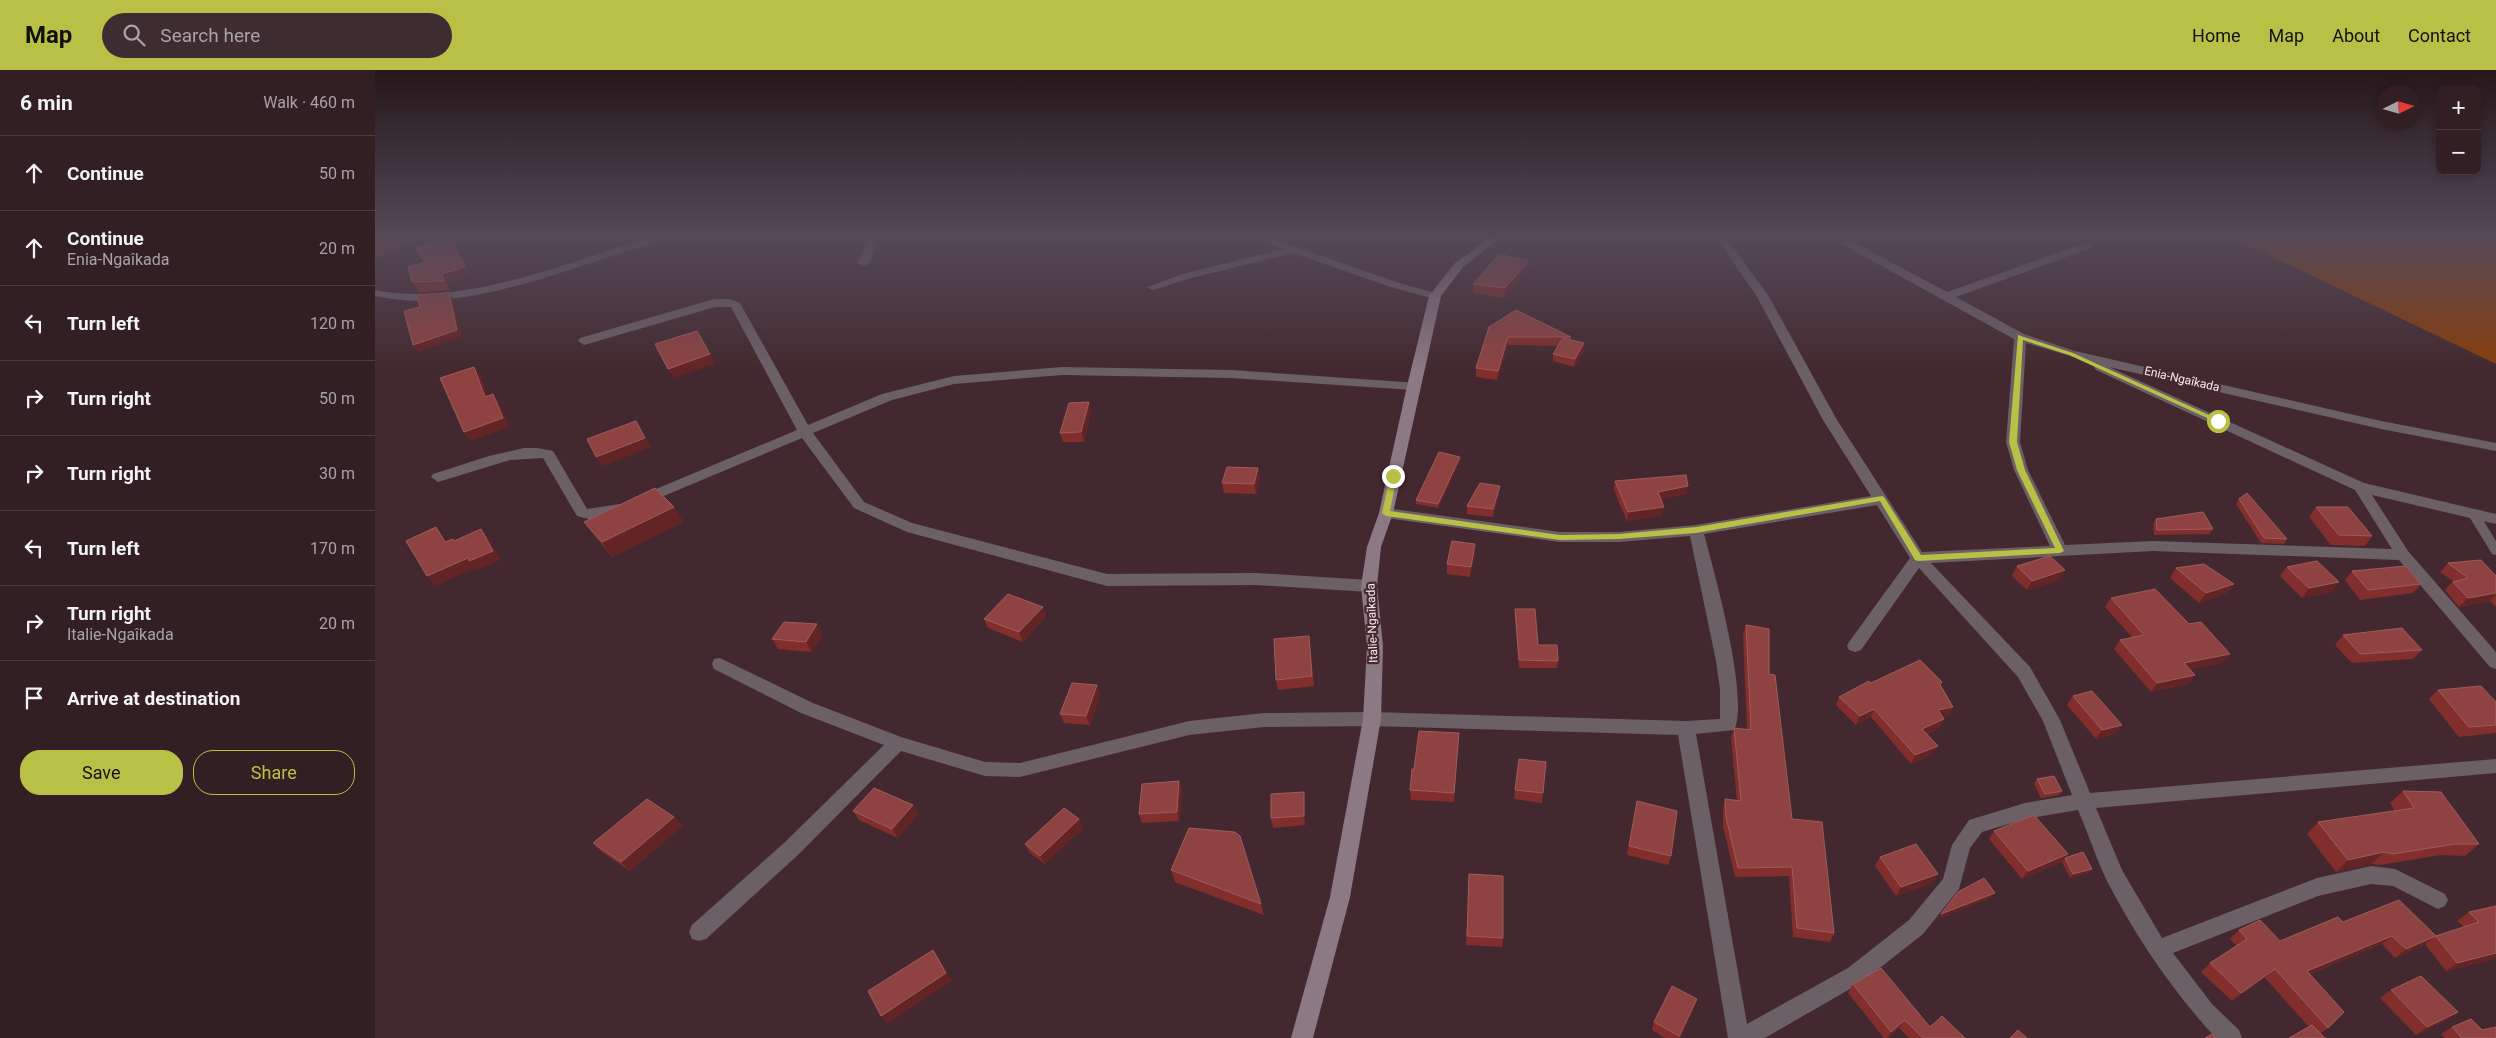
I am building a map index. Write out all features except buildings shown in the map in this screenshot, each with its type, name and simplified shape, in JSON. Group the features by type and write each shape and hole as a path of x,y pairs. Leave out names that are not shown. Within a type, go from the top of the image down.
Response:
{"street":[{"path":"375,293 403,298 458,294 515,280"},
{"path":"1153,287 1174,280"},
{"path":"1382,280 1435,296"},
{"name":"Italie-Ngaîkada","path":"1302,1038 1340,897 1372,719 1375,646 1369,586 1374,547 1386,513 1413,386 1435,296 1447,280"},
{"path":"1752,280 1762,295 1830,420 1882,498 1918,558 2024,672 2051,720 2114,875 2158,949 2205,1011 2231,1038"},
{"name":"Enia-Ngaîkada","path":"1915,280 2020,337 2071,354 2381,425 2496,447"},
{"path":"1945,297 1992,280"},
{"path":"584,341 683,310 714,303 736,305 805,432 859,505 907,527 1107,580 1256,579 1369,586"},
{"path":"2020,337 2013,442 2021,470 2060,551"},
{"path":"2071,354 2360,487 2496,519"},
{"path":"438,477 521,453 538,451 548,454 582,513 592,515 629,506 887,397 954,380 1062,371 1231,374 1413,386"},
{"path":"2360,487 2403,555 2496,663"},
{"path":"1386,513 1560,538 1696,530 1882,498"},
{"path":"720,664 807,708 898,743 985,769 1020,770 1189,728 1264,720 1372,719 1686,728 1728,725 1731,718 1727,678 1696,530"},
{"path":"1918,558 2153,546 2403,555"},
{"path":"1855,646 1918,558"},
{"path":"1686,728 1739,1038"},
{"path":"699,932 791,850 898,743"},
{"path":"1744,1038 1855,975 1916,927 1952,883 1961,845 1976,826 2025,811 2084,801 2496,766"},
{"path":"2158,949 2317,887 2371,875 2395,878 2438,900"}],"lane":[{"path":"2473,513 2496,551"}],"shaded area":[{"path":"2321,280 2496,280 2496,364"}],"route":[{"path":"1393,476 1386,513 1560,538 1696,530 1882,498 1918,558 2060,551 2021,470 2013,442 2020,337 2071,354 2218,421"}]}
